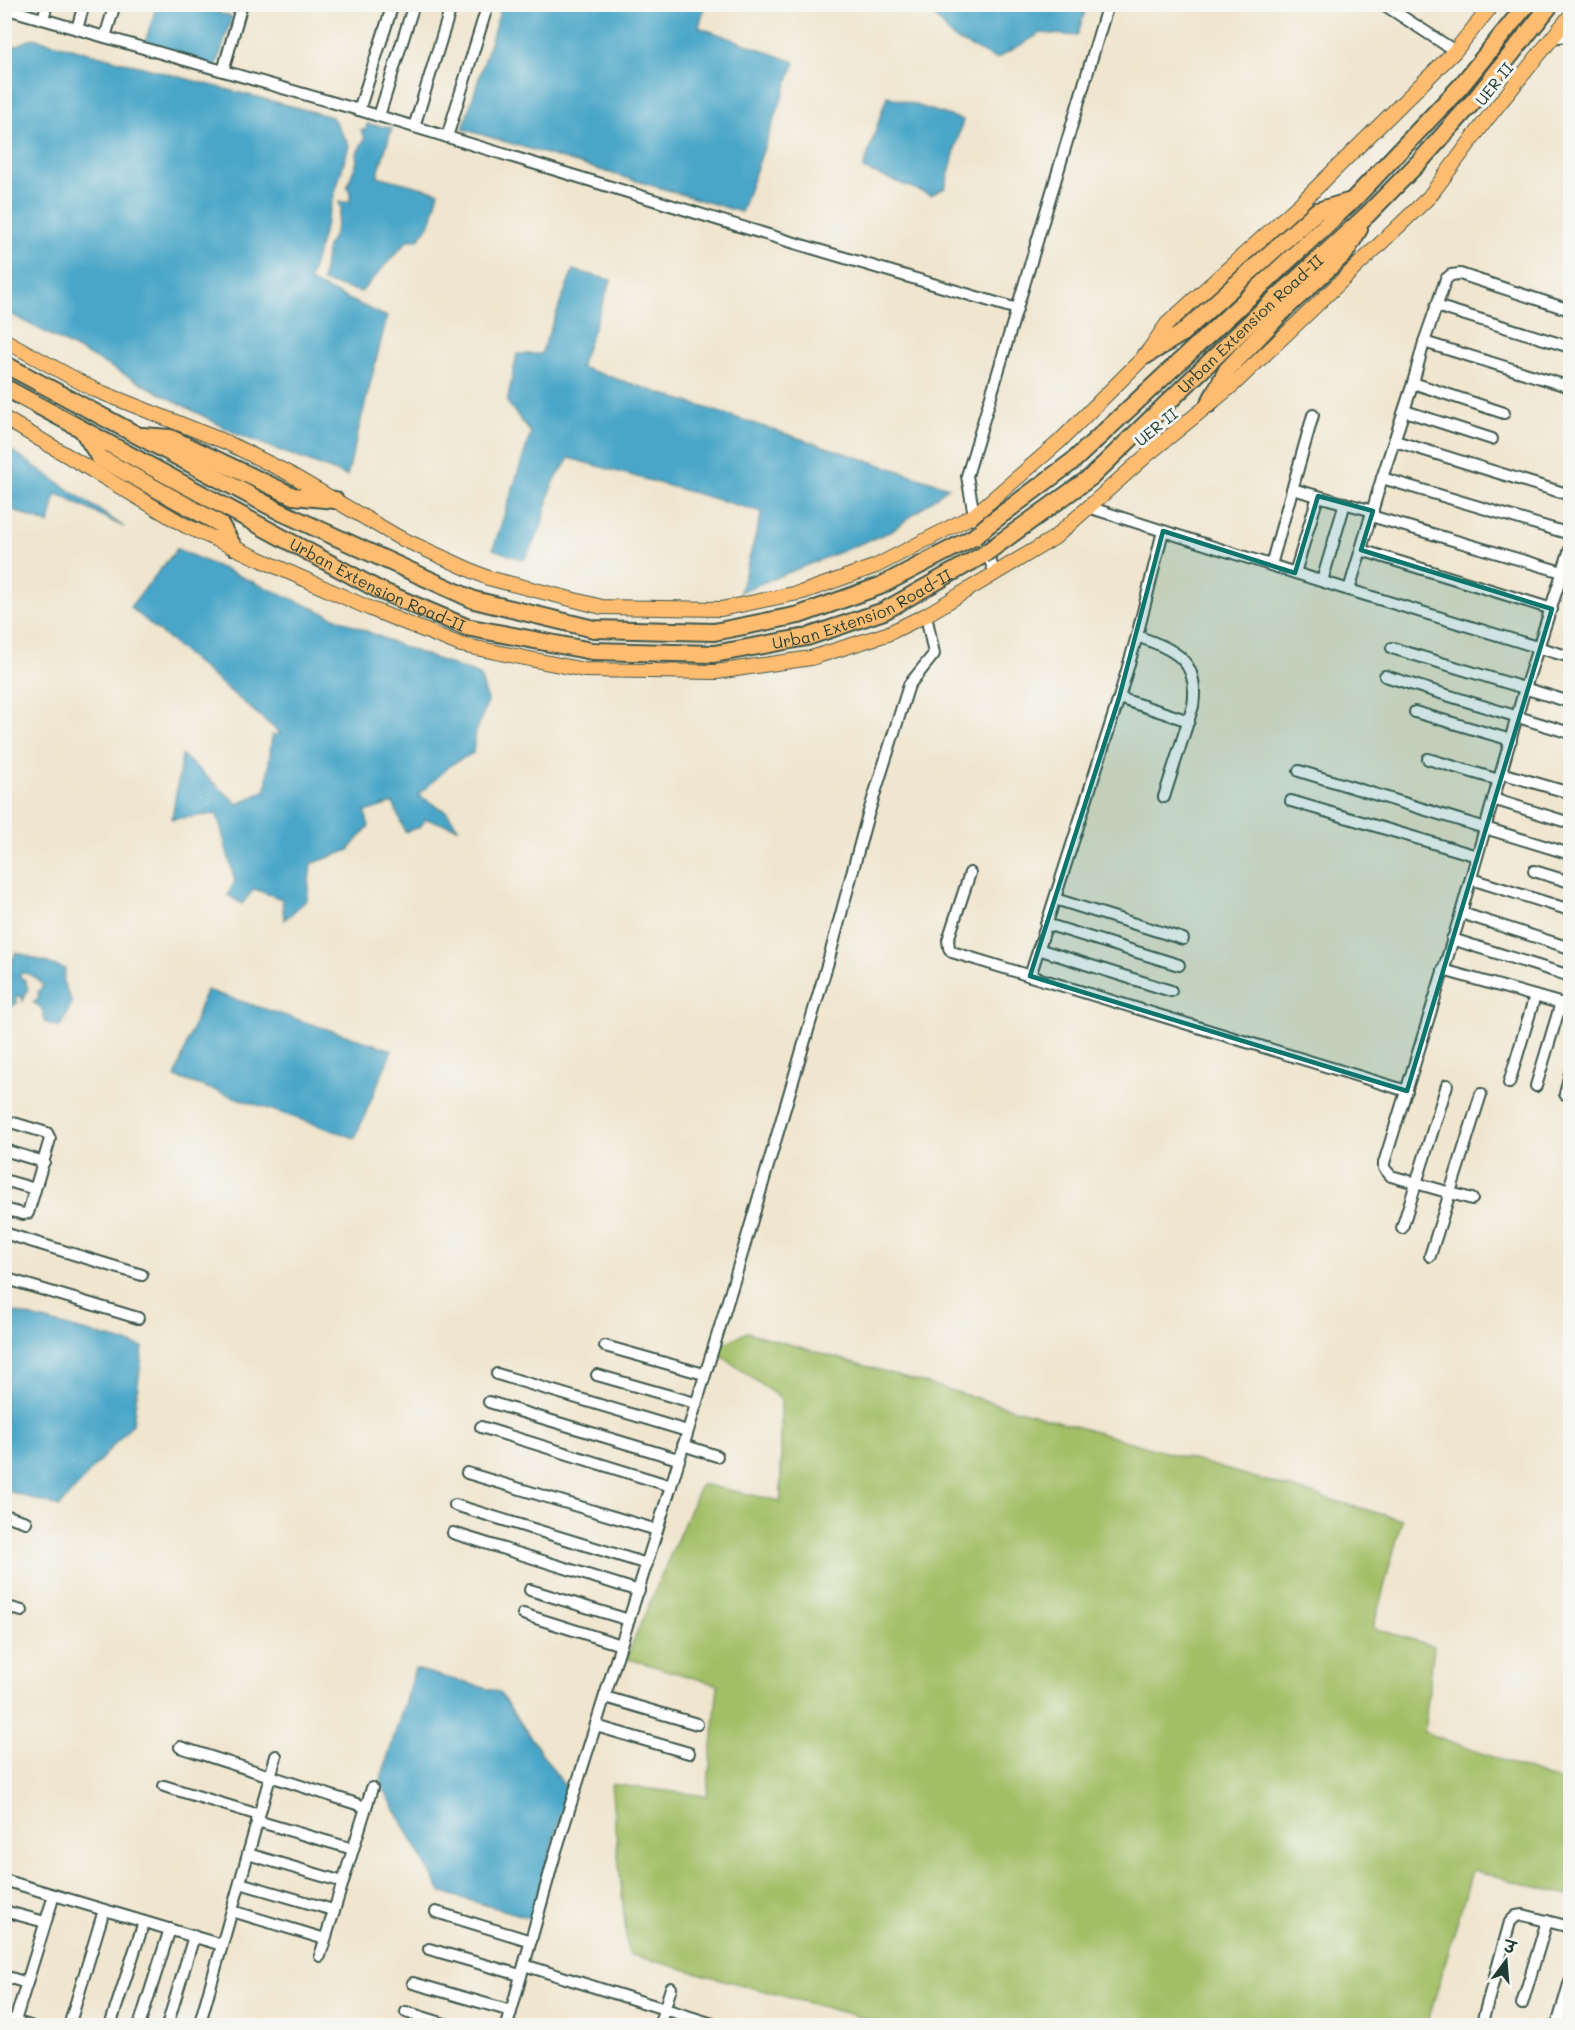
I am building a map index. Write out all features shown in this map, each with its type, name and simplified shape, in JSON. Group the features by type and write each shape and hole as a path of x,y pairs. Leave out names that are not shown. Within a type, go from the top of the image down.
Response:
{"highway":[{"name":"Urban Extension Road-II","path":"4,364 281,512 474,600 594,629 714,632 799,615 879,586 979,527 1073,461 1352,201 1460,87 1527,4"},
{"name":"Urban Extension Road-II","path":"4,387 379,590 466,627 592,651 714,654 807,637 884,611 990,550 1091,477 1259,314 1367,215 1422,159 1478,96 1551,4"},
{"path":"1145,356 1181,334 1317,211 1352,201"},
{"path":"1209,404 1227,370 1284,310 1345,254 1367,215"},
{"path":"82,429 100,458 220,524 233,546"},
{"path":"136,435 170,438 292,496 335,500"}],"main road":[{"path":"4,340 93,389 228,443 288,473 398,537 488,578 602,607 721,609 803,592 979,527 1059,442 1145,356 1167,324 1302,202 1455,51 1493,4"},
{"name":"UER II","path":"4,418 186,526 371,609 461,645 584,670 716,672 811,658 887,634 926,615 1054,538 1258,361 1429,197 1487,119 1570,16"}],"street":[{"path":"43,19 47,4"},
{"path":"77,29 84,4"},
{"path":"105,37 115,4"},
{"path":"223,71 242,4"},
{"path":"359,110 393,4"},
{"path":"378,116 414,4"},
{"path":"414,127 452,4"},
{"path":"447,137 488,4"},
{"path":"995,574 990,550 979,527 967,476 1108,4"},
{"path":"1383,4 1455,51"},
{"path":"4,8 359,110 1017,309"},
{"path":"1553,38 1570,35"},
{"path":"1349,590 1424,342 1446,279 1455,273 1570,310"},
{"path":"1436,306 1570,347"},
{"path":"1424,342 1570,387"},
{"path":"1413,383 1504,413"},
{"path":"1405,411 1492,439"},
{"path":"1271,565 1313,415"},
{"path":"1395,441 1570,495"},
{"path":"1382,478 1570,534"},
{"path":"1292,489 1345,503 1567,574"},
{"path":"1295,573 1318,496"},
{"path":"1322,581 1345,503"},
{"path":"1088,507 1349,590 1539,647 1570,653"},
{"path":"1030,976 1119,698 1163,531"},
{"path":"1472,1199 1391,1176 1383,1168 1461,913 1526,688 1552,609 1567,574 1570,549"},
{"path":"1361,550 1552,609"},
{"path":"507,2025 555,1854 639,1591 737,1271 828,962 867,818 909,685 934,654 926,615"},
{"path":"1137,636 1173,651 1191,669 1195,692 1189,721 1164,797"},
{"path":"1392,648 1570,702"},
{"path":"1386,676 1570,733"},
{"path":"1119,698 1189,721"},
{"path":"1415,712 1511,740"},
{"path":"1428,759 1570,794"},
{"path":"1299,771 1570,854"},
{"path":"1493,799 1570,823"},
{"path":"1292,801 1477,856"},
{"path":"1534,871 1570,882"},
{"path":"970,873 948,944 949,948 959,955 1407,1091"},
{"path":"1470,879 1570,909"},
{"path":"1055,898 1183,939"},
{"path":"1461,913 1570,948"},
{"path":"1046,924 1179,964"},
{"path":"1452,939 1570,976"},
{"path":"1038,949 1170,991"},
{"path":"1443,970 1566,1005 1536,1086"},
{"path":"1509,1083 1535,996"},
{"path":"1565,1094 1570,1073"},
{"path":"1402,1228 1447,1085"},
{"path":"1430,1256 1481,1094"},
{"path":"4,1120 49,1135 50,1139 28,1213 23,1214 4,1209"},
{"path":"4,1150 44,1162"},
{"path":"4,1180 35,1190"},
{"path":"4,1233 142,1275"},
{"path":"4,1278 138,1318"},
{"path":"605,1346 704,1374"},
{"path":"497,1374 687,1431"},
{"path":"597,1375 695,1403"},
{"path":"489,1402 678,1459"},
{"path":"482,1428 671,1486"},
{"path":"683,1445 717,1456"},
{"path":"467,1473 657,1530"},
{"path":"455,1505 647,1564"},
{"path":"4,1515 26,1522"},
{"path":"453,1533 639,1591"},
{"path":"530,1590 629,1620"},
{"path":"4,1606 22,1611"},
{"path":"523,1614 621,1645"},
{"path":"604,1697 697,1724"},
{"path":"596,1726 689,1753"},
{"path":"180,1747 366,1807"},
{"path":"200,2025 276,1755"},
{"path":"164,1786 353,1849"},
{"path":"320,1956 372,1788"},
{"path":"248,1854 343,1881"},
{"path":"4,1880 222,1945"},
{"path":"240,1883 333,1910"},
{"path":"30,2025 10,2019 27,1983 54,1895"},
{"path":"69,2025 104,1910"},
{"path":"4,1911 45,1922"},
{"path":"232,1911 325,1939"},
{"path":"436,1912 531,1941"},
{"path":"1481,2025 1510,1922 1516,1916 1523,1915 1570,1927"},
{"path":"1522,2004 1547,1921"},
{"path":"110,2025 144,1922"},
{"path":"140,2025 170,1929"},
{"path":"167,2025 194,1936"},
{"path":"429,1949 522,1970 719,2025"},
{"path":"4,1976 27,1983"},
{"path":"1557,2025 1570,1981"},
{"path":"413,1983 511,2011"},
{"path":"658,2025 671,1988"},
{"path":"406,2012 451,2025"}],"highlighted area":[{"path":"1318,496 1373,511 1361,550 1552,609 1407,1091 1030,976 1119,698 1163,531 1295,573"}],"green space":[{"path":"747,1332 1402,1520 1373,1628 1434,1646 1424,1732 1570,1785 1569,1895 1472,1871 1427,2025 890,2025 628,1954 611,1784 707,1796 718,1685 626,1658 701,1484 781,1501 781,1399 712,1349"}],"water":[{"path":"157,5 217,5 219,13 232,17 216,67 144,45"},
{"path":"502,5 705,5 699,27 795,62 741,212 463,129"},
{"path":"926,5 1087,5 1077,36 1041,33 996,59 953,38"},
{"path":"33,38 332,117 349,145 309,281 387,317 347,476 239,435 5,311 5,51"},
{"path":"887,96 963,120 945,188 931,195 863,169"},
{"path":"367,124 392,128 377,176 439,192 430,224 418,240 408,240 361,292 322,282 327,247 334,235 341,209 339,202 350,202 350,192 347,187 357,161 356,155 365,138 361,130 366,130"},
{"path":"573,270 611,280 580,367 949,487 892,531 740,592 762,512 569,458 552,485 541,528 524,560 493,549 531,433 507,402 517,354 541,354"},
{"path":"4,446 124,527 56,493 49,524 5,507"},
{"path":"177,549 401,646 480,675 488,702 475,733 473,753 452,764 418,795 447,812 458,828 426,819 420,827 405,832 393,803 365,812 369,826 349,850 311,864 307,900 284,920 282,899 254,889 242,904 228,895 235,881 217,814 172,819 182,755 238,804 266,790 272,735 281,734 130,607"},
{"path":"16,952 65,969 63,982 72,1003 60,1027 44,1022 42,1010 33,1002 39,998 38,992 43,986 31,975 20,973 28,989 23,1001 22,997 17,996 15,1000 18,1002 5,1012 5,972"},
{"path":"206,990 392,1050 355,1138 175,1077"},
{"path":"10,1311 143,1347 133,1423 59,1507 5,1490 4,1327"},
{"path":"415,1669 499,1692 568,1791 531,1918 441,1892 380,1782"}]}
